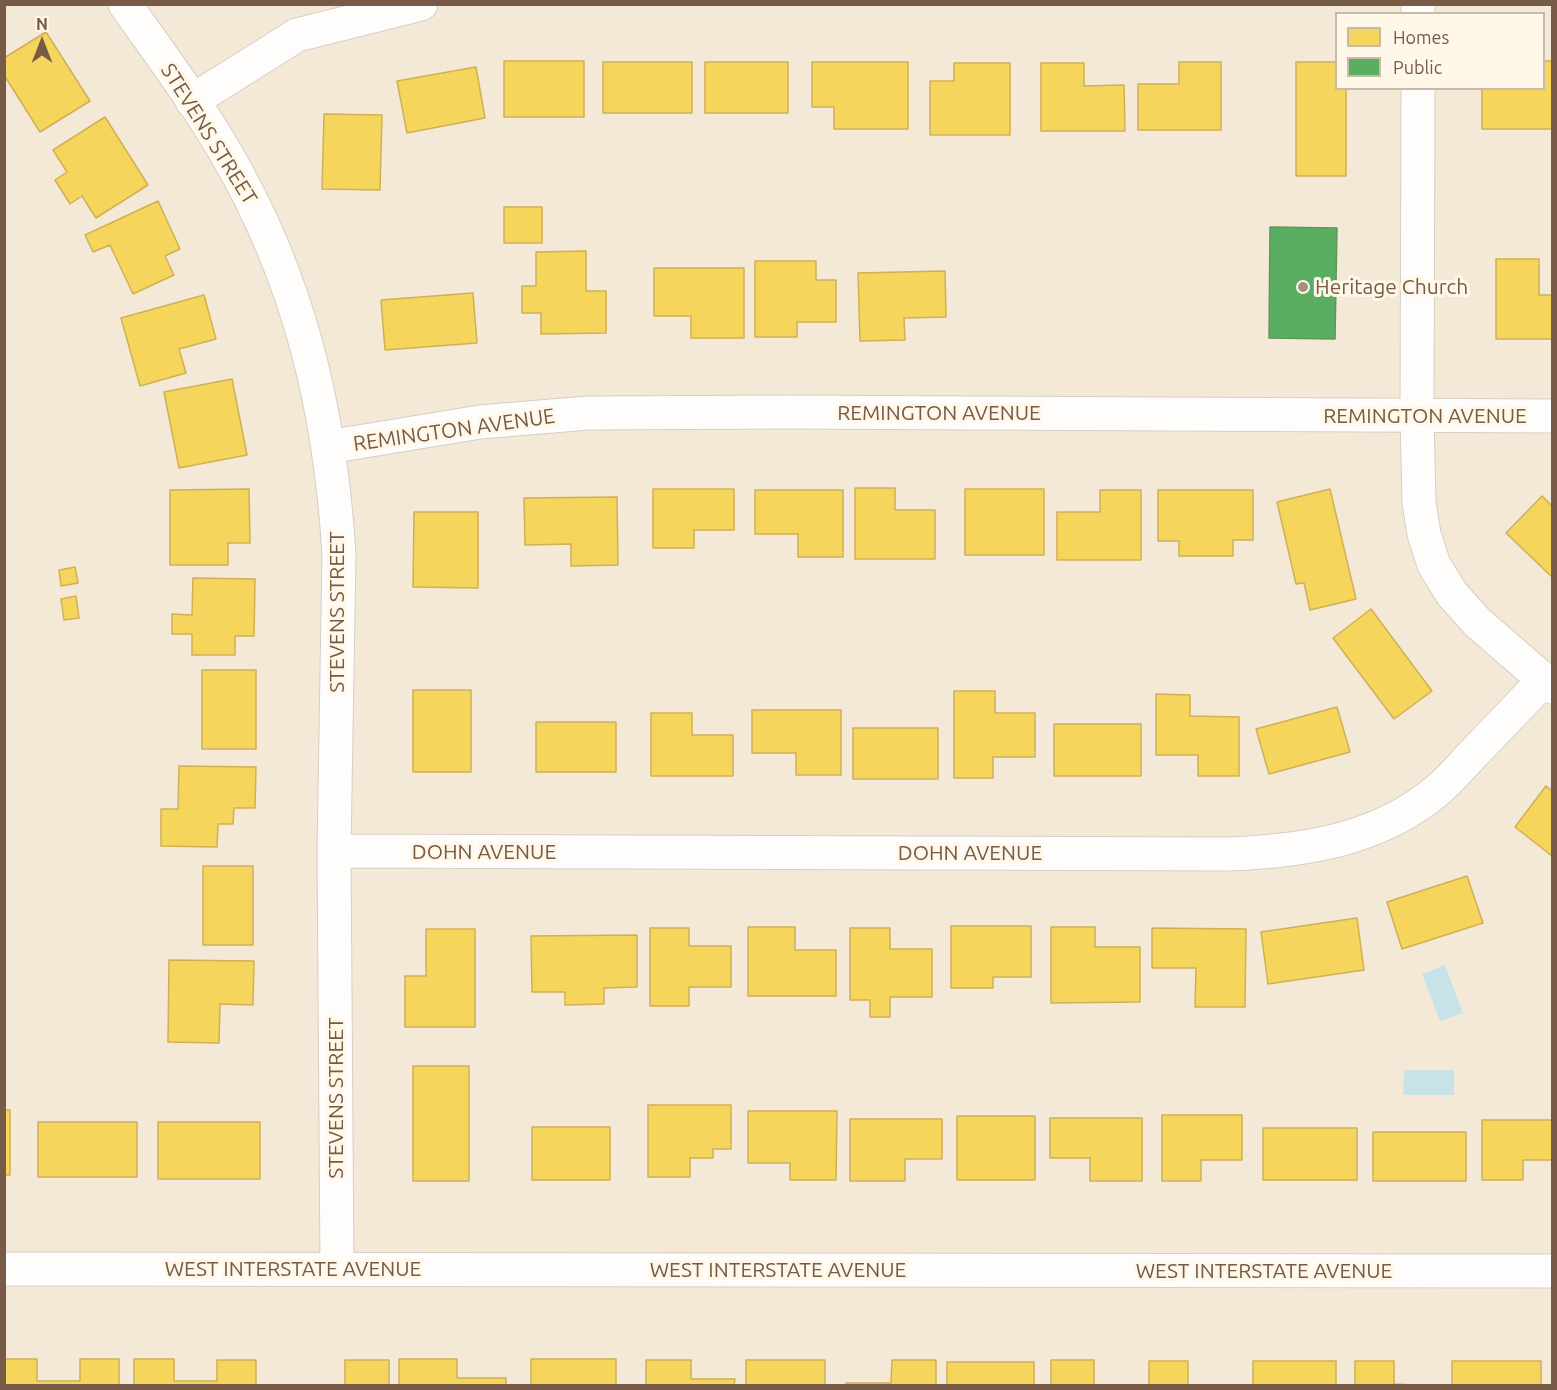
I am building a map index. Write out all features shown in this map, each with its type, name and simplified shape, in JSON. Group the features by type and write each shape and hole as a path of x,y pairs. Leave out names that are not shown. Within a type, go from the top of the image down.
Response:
{"street":[{"name":"STEVENS STREET","path":"125,4 192,101 249,195 279,262 307,342 320,396 336,512 339,554 334,851 337,1269"},
{"path":"192,101 297,35 421,4"},
{"path":"1418,90 1417,416 1419,502 1424,534 1434,565 1452,594 1477,622 1548,683"},
{"name":"REMINGTON AVENUE","path":"328,447 480,422 588,413 1552,416"},
{"name":"DOHN AVENUE","path":"334,851 1229,854 1271,852 1316,846 1362,833 1400,815 1439,789 1548,683"},
{"name":"WEST INTERSTATE AVENUE","path":"4,1269 1552,1271"}],"shaded area":[{"path":"5,5 1552,5 1552,1385 5,1385"}],"water":[{"path":"1445,965 1463,1013 1440,1021 1422,974"},
{"path":"1404,1070 1454,1070 1454,1095 1403,1095"}],"building: Homes":[{"path":"46,32 90,101 40,132 4,75 4,58"},
{"path":"504,61 584,61 584,117 504,117"},
{"path":"1545,61 1552,61 1552,129 1482,129 1482,90 1545,90"},
{"path":"603,62 692,62 692,113 603,113"},
{"path":"705,62 788,62 788,113 705,113"},
{"path":"812,62 908,62 908,129 834,129 834,107 812,107"},
{"path":"1179,62 1221,62 1221,130 1138,130 1138,84 1179,84"},
{"path":"1296,62 1335,62 1335,90 1346,90 1346,176 1296,176"},
{"path":"954,63 1010,63 1010,135 930,135 930,81 954,81"},
{"path":"1041,63 1084,63 1084,86 1124,85 1125,131 1041,131"},
{"path":"476,67 485,118 407,133 397,81"},
{"path":"324,114 382,115 380,190 322,189"},
{"path":"105,117 148,185 96,218 82,196 70,204 55,180 67,172 53,150"},
{"path":"158,201 180,249 165,256 174,275 133,294 110,245 93,252 85,235"},
{"path":"504,207 542,207 542,243 504,243"},
{"path":"586,251 586,291 606,291 606,333 541,334 541,313 522,313 522,286 536,286 536,252"},
{"path":"1496,259 1539,259 1539,295 1552,295 1552,339 1496,339"},
{"path":"755,261 816,261 816,280 836,280 836,322 797,322 797,337 755,337"},
{"path":"654,268 744,268 744,338 691,338 691,316 654,316"},
{"path":"945,271 946,317 904,318 905,340 860,341 858,273"},
{"path":"473,293 477,343 385,350 381,300"},
{"path":"204,295 216,339 179,349 186,373 140,386 121,318"},
{"path":"232,379 247,455 179,468 164,392"},
{"path":"855,488 895,488 895,510 935,510 935,559 855,559"},
{"path":"249,489 250,543 228,543 228,565 170,565 170,490"},
{"path":"653,489 734,489 734,530 694,530 694,548 653,548"},
{"path":"965,489 1044,489 1044,555 965,555"},
{"path":"1330,489 1356,599 1310,610 1304,583 1296,584 1277,502"},
{"path":"755,490 843,490 843,557 798,557 798,534 755,534"},
{"path":"1100,490 1141,490 1141,560 1057,560 1057,512 1100,512"},
{"path":"1158,490 1253,490 1253,540 1233,540 1233,556 1179,556 1179,541 1158,541"},
{"path":"1542,496 1552,506 1552,577 1506,533"},
{"path":"617,497 618,565 571,566 571,544 525,545 524,498"},
{"path":"414,512 478,512 478,588 413,587"},
{"path":"75,567 78,583 61,586 59,570"},
{"path":"193,578 255,579 254,636 235,636 235,655 192,655 192,634 172,634 172,614 192,615"},
{"path":"76,596 79,618 64,620 61,599"},
{"path":"1371,609 1432,691 1394,719 1333,638"},
{"path":"202,670 256,670 256,749 202,749"},
{"path":"413,690 471,690 471,772 413,772"},
{"path":"954,691 995,691 995,713 1035,713 1035,757 993,757 993,778 954,778"},
{"path":"1156,694 1190,695 1190,716 1239,717 1239,776 1198,776 1198,755 1156,755"},
{"path":"1337,707 1350,752 1269,774 1256,729"},
{"path":"752,710 841,710 841,775 796,775 796,753 752,753"},
{"path":"651,713 692,713 692,735 733,735 733,776 651,776"},
{"path":"536,722 616,722 616,772 536,772"},
{"path":"1054,724 1141,724 1141,776 1054,776"},
{"path":"853,728 938,728 938,779 853,779"},
{"path":"179,766 256,767 255,808 234,808 233,824 218,824 217,847 161,846 161,809 178,809"},
{"path":"1546,786 1552,791 1552,856 1515,827"},
{"path":"203,866 253,866 253,945 203,945"},
{"path":"1467,876 1483,923 1402,949 1387,902"},
{"path":"1357,918 1364,970 1268,984 1261,932"},
{"path":"951,926 1031,926 1031,977 993,977 993,988 951,988"},
{"path":"748,927 795,927 795,950 836,950 836,996 748,996"},
{"path":"1051,927 1095,927 1095,947 1140,947 1140,1002 1051,1003"},
{"path":"650,928 689,928 689,946 731,946 731,987 689,987 689,1006 650,1006"},
{"path":"850,928 890,928 890,949 932,949 932,997 890,997 890,1017 870,1017 870,1000 850,1000"},
{"path":"1152,928 1246,929 1245,1007 1195,1007 1196,968 1152,968"},
{"path":"426,929 475,929 475,1027 405,1027 405,976 426,976"},
{"path":"637,935 637,987 604,988 604,1004 565,1005 565,992 532,992 531,936"},
{"path":"169,960 254,961 253,1005 220,1004 219,1043 168,1042"},
{"path":"413,1066 469,1066 469,1181 413,1181"},
{"path":"648,1105 731,1105 731,1149 713,1149 713,1158 690,1158 690,1177 648,1177"},
{"path":"4,1110 10,1110 10,1175 4,1175"},
{"path":"748,1111 837,1111 836,1180 790,1180 790,1163 748,1163"},
{"path":"1162,1115 1242,1115 1242,1160 1201,1160 1201,1181 1162,1181"},
{"path":"957,1116 1035,1116 1035,1180 957,1180"},
{"path":"1050,1118 1142,1118 1142,1181 1090,1181 1090,1158 1050,1158"},
{"path":"850,1119 942,1119 942,1159 905,1159 905,1181 850,1181"},
{"path":"1482,1120 1552,1120 1552,1160 1523,1160 1523,1180 1482,1180"},
{"path":"38,1122 137,1122 137,1177 38,1177"},
{"path":"158,1122 260,1122 260,1179 158,1179"},
{"path":"532,1127 610,1127 610,1180 532,1180"},
{"path":"1263,1128 1357,1128 1357,1180 1263,1180"},
{"path":"1373,1132 1466,1132 1466,1181 1373,1181"},
{"path":"4,1359 37,1359 37,1381 80,1381 80,1359 119,1359 119,1386 4,1386"},
{"path":"134,1359 174,1359 174,1381 217,1381 217,1360 256,1360 256,1386 134,1386"},
{"path":"399,1359 457,1359 457,1378 506,1378 506,1386 399,1386"},
{"path":"531,1359 616,1359 616,1386 531,1386"},
{"path":"345,1360 389,1360 389,1386 345,1386"},
{"path":"646,1360 691,1360 691,1379 735,1379 734,1386 646,1386"},
{"path":"746,1360 825,1360 825,1386 746,1386"},
{"path":"892,1360 936,1360 936,1386 846,1386 846,1383 891,1383"},
{"path":"1051,1360 1094,1360 1094,1386 1051,1386"},
{"path":"1149,1361 1188,1361 1188,1386 1149,1386"},
{"path":"1253,1361 1336,1361 1336,1386 1253,1386"},
{"path":"1355,1361 1394,1361 1394,1384 1434,1386 1355,1386"},
{"path":"1452,1361 1541,1361 1541,1386 1452,1386"},
{"path":"947,1362 1034,1362 1034,1386 947,1386"}],"building: Public":[{"path":"1270,227 1337,228 1335,339 1269,338"}],"place":[{"name":"Heritage Church","path":"1303,287"}]}
